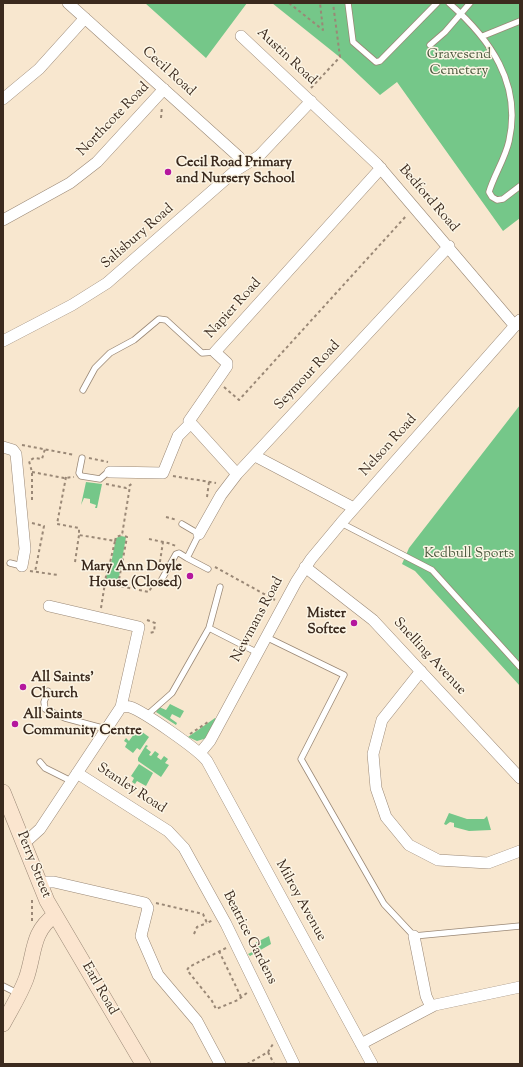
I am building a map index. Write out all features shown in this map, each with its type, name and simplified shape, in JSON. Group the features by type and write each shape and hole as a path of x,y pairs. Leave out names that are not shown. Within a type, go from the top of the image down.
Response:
{"street":[{"name":"Cecil Road","path":"68,3 239,157 243,166"},
{"path":"3,99 39,69 85,18"},
{"name":"Austin Road","path":"241,36 310,101"},
{"name":"Northcote Road","path":"3,220 70,183 97,162 164,89"},
{"name":"Salisbury Road","path":"3,341 72,305 107,283 235,171 259,156 310,101"},
{"name":"Bedford Road","path":"310,101 381,168 517,323"},
{"name":"Napier Road","path":"110,467 163,473 178,436 190,424 190,417 228,365 215,352 381,168"},
{"name":"Seymour Road","path":"200,534 221,495 237,474 449,246"},
{"name":"Nelson Road","path":"354,508 517,323"},
{"path":"190,424 237,474"},
{"path":"11,447 16,454 25,549 22,566"},
{"path":"255,456 354,508"},
{"name":"Newmans Road","path":"200,753 210,741 305,567 354,508"},
{"name":"Snelling Avenue","path":"305,567 367,614 520,778"},
{"path":"22,840 29,838 40,829 121,707 139,627 49,606"},
{"path":"421,671 382,720 373,754 376,788 386,817 409,845 438,860 488,863 520,851"},
{"name":"Milroy Avenue","path":"121,707 130,707 146,716 200,753 209,764 372,1064"},
{"name":"Stanley Road","path":"74,777 168,831"},
{"name":"Perry Street","path":"3,792 22,840 36,890 55,915"},
{"name":"Beatrice Gardens","path":"168,831 184,848 226,924 294,1064"},
{"path":"36,890 51,881 143,902 151,906 141,934 158,976 197,1021 220,1064"},
{"path":"3,1024 28,973 38,932 45,923 55,915"},
{"name":"Earl Road","path":"55,915 91,973 143,1064"},
{"path":"414,936 426,996 431,1007"},
{"path":"361,1044 431,1007 520,987"}],"lane":[{"path":"348,3 353,42 376,62 437,3"},
{"path":"449,3 483,36 505,77 511,99 509,140 504,159 489,192 492,197 497,200 503,199 520,186"},
{"path":"430,45 470,3"},
{"path":"483,36 520,21"},
{"path":"82,390 95,368 110,353 134,340 159,319 166,320 202,353 215,352"},
{"path":"84,457 80,475 100,479 108,472 110,467"},
{"path":"181,522 200,534 186,558"},
{"path":"341,523 432,570 520,667"},
{"path":"160,578 176,554 209,567"},
{"path":"10,563 22,566"},
{"path":"146,716 172,693 209,628 220,587"},
{"path":"209,628 258,653"},
{"path":"266,637 344,675 301,759 384,904 414,936 520,926"},
{"path":"48,691 44,702 45,709 65,718 106,729"},
{"path":"40,762 45,768 74,777"},
{"path":"3,986 19,994"}],"path":[{"path":"289,3 324,30 320,3"},
{"path":"310,101 310,89 340,57 333,3"},
{"path":"216,382 239,400 415,206"},
{"path":"11,447 45,449 84,457 110,467"},
{"path":"31,505 33,493 32,472 29,461 34,458 42,459 45,449"},
{"path":"32,472 66,477 76,477 80,475"},
{"path":"66,477 57,524 79,528 75,562"},
{"path":"206,501 209,482"},
{"path":"122,535 130,486"},
{"path":"166,517 181,522"},
{"path":"28,519 32,523 44,526 35,572"},
{"path":"79,535 115,542"},
{"path":"99,617 107,569 110,567 116,537 122,535 127,537 118,585"},
{"path":"149,539 182,549"},
{"path":"158,571 163,542"},
{"path":"209,567 278,601"},
{"path":"105,583 149,592 160,578"},
{"path":"187,735 208,722"},
{"path":"31,924 36,890"},
{"path":"151,906 203,914 205,918"},
{"path":"194,934 197,927 208,923"},
{"path":"230,946 187,969 212,1001 216,1009 241,997 246,992 253,993"},
{"path":"219,951 241,997"},
{"path":"246,1064 268,1052 276,1039"},
{"path":"268,1052 274,1064"}],"green space":[{"path":"145,3 247,3 206,58"},
{"name":"Gravesend Cemetery","path":"272,3 520,3 520,218 503,231 397,82 380,95 342,59"},
{"name":"Kedbull Sports","path":"520,405 520,686 415,571 402,564 409,548"},
{"path":"86,482 102,484 97,508 95,508 96,505 90,503 90,499 84,498 81,505"},
{"path":"121,536 126,537 118,583 105,581 108,569 110,569 116,538"},
{"path":"170,704 184,711 180,718 172,714 170,718 177,723 176,725 156,712 159,707 166,710"},
{"path":"215,718 217,720 207,738 197,741 188,737"},
{"path":"132,729 135,732 138,729 149,737 140,750 137,748 133,753 125,747 127,743 124,741 126,738 129,741 134,734 130,732"},
{"path":"146,745 148,746 146,748 151,752 149,755 151,756 155,751 159,754 157,757 161,760 164,756 168,759 165,763 169,765 161,777 138,761 138,758"},
{"path":"139,764 153,773 146,786 137,781 135,784 132,782 134,778 131,776"},
{"path":"449,813 467,819 484,819 487,816 491,830 469,831 454,827 454,823 450,822 446,825 444,824"},
{"path":"269,936 271,944 250,956 248,954 256,950 253,944"}],"place":[{"name":"Cecil Road Primary and Nursery School","path":"168,172"},
{"name":"Mary Ann Doyle House (Closed)","path":"190,576"},
{"name":"Mister Softee","path":"354,623"},
{"name":"All Saints' Church","path":"23,687"},
{"name":"All Saints Community Centre","path":"15,724"}]}
